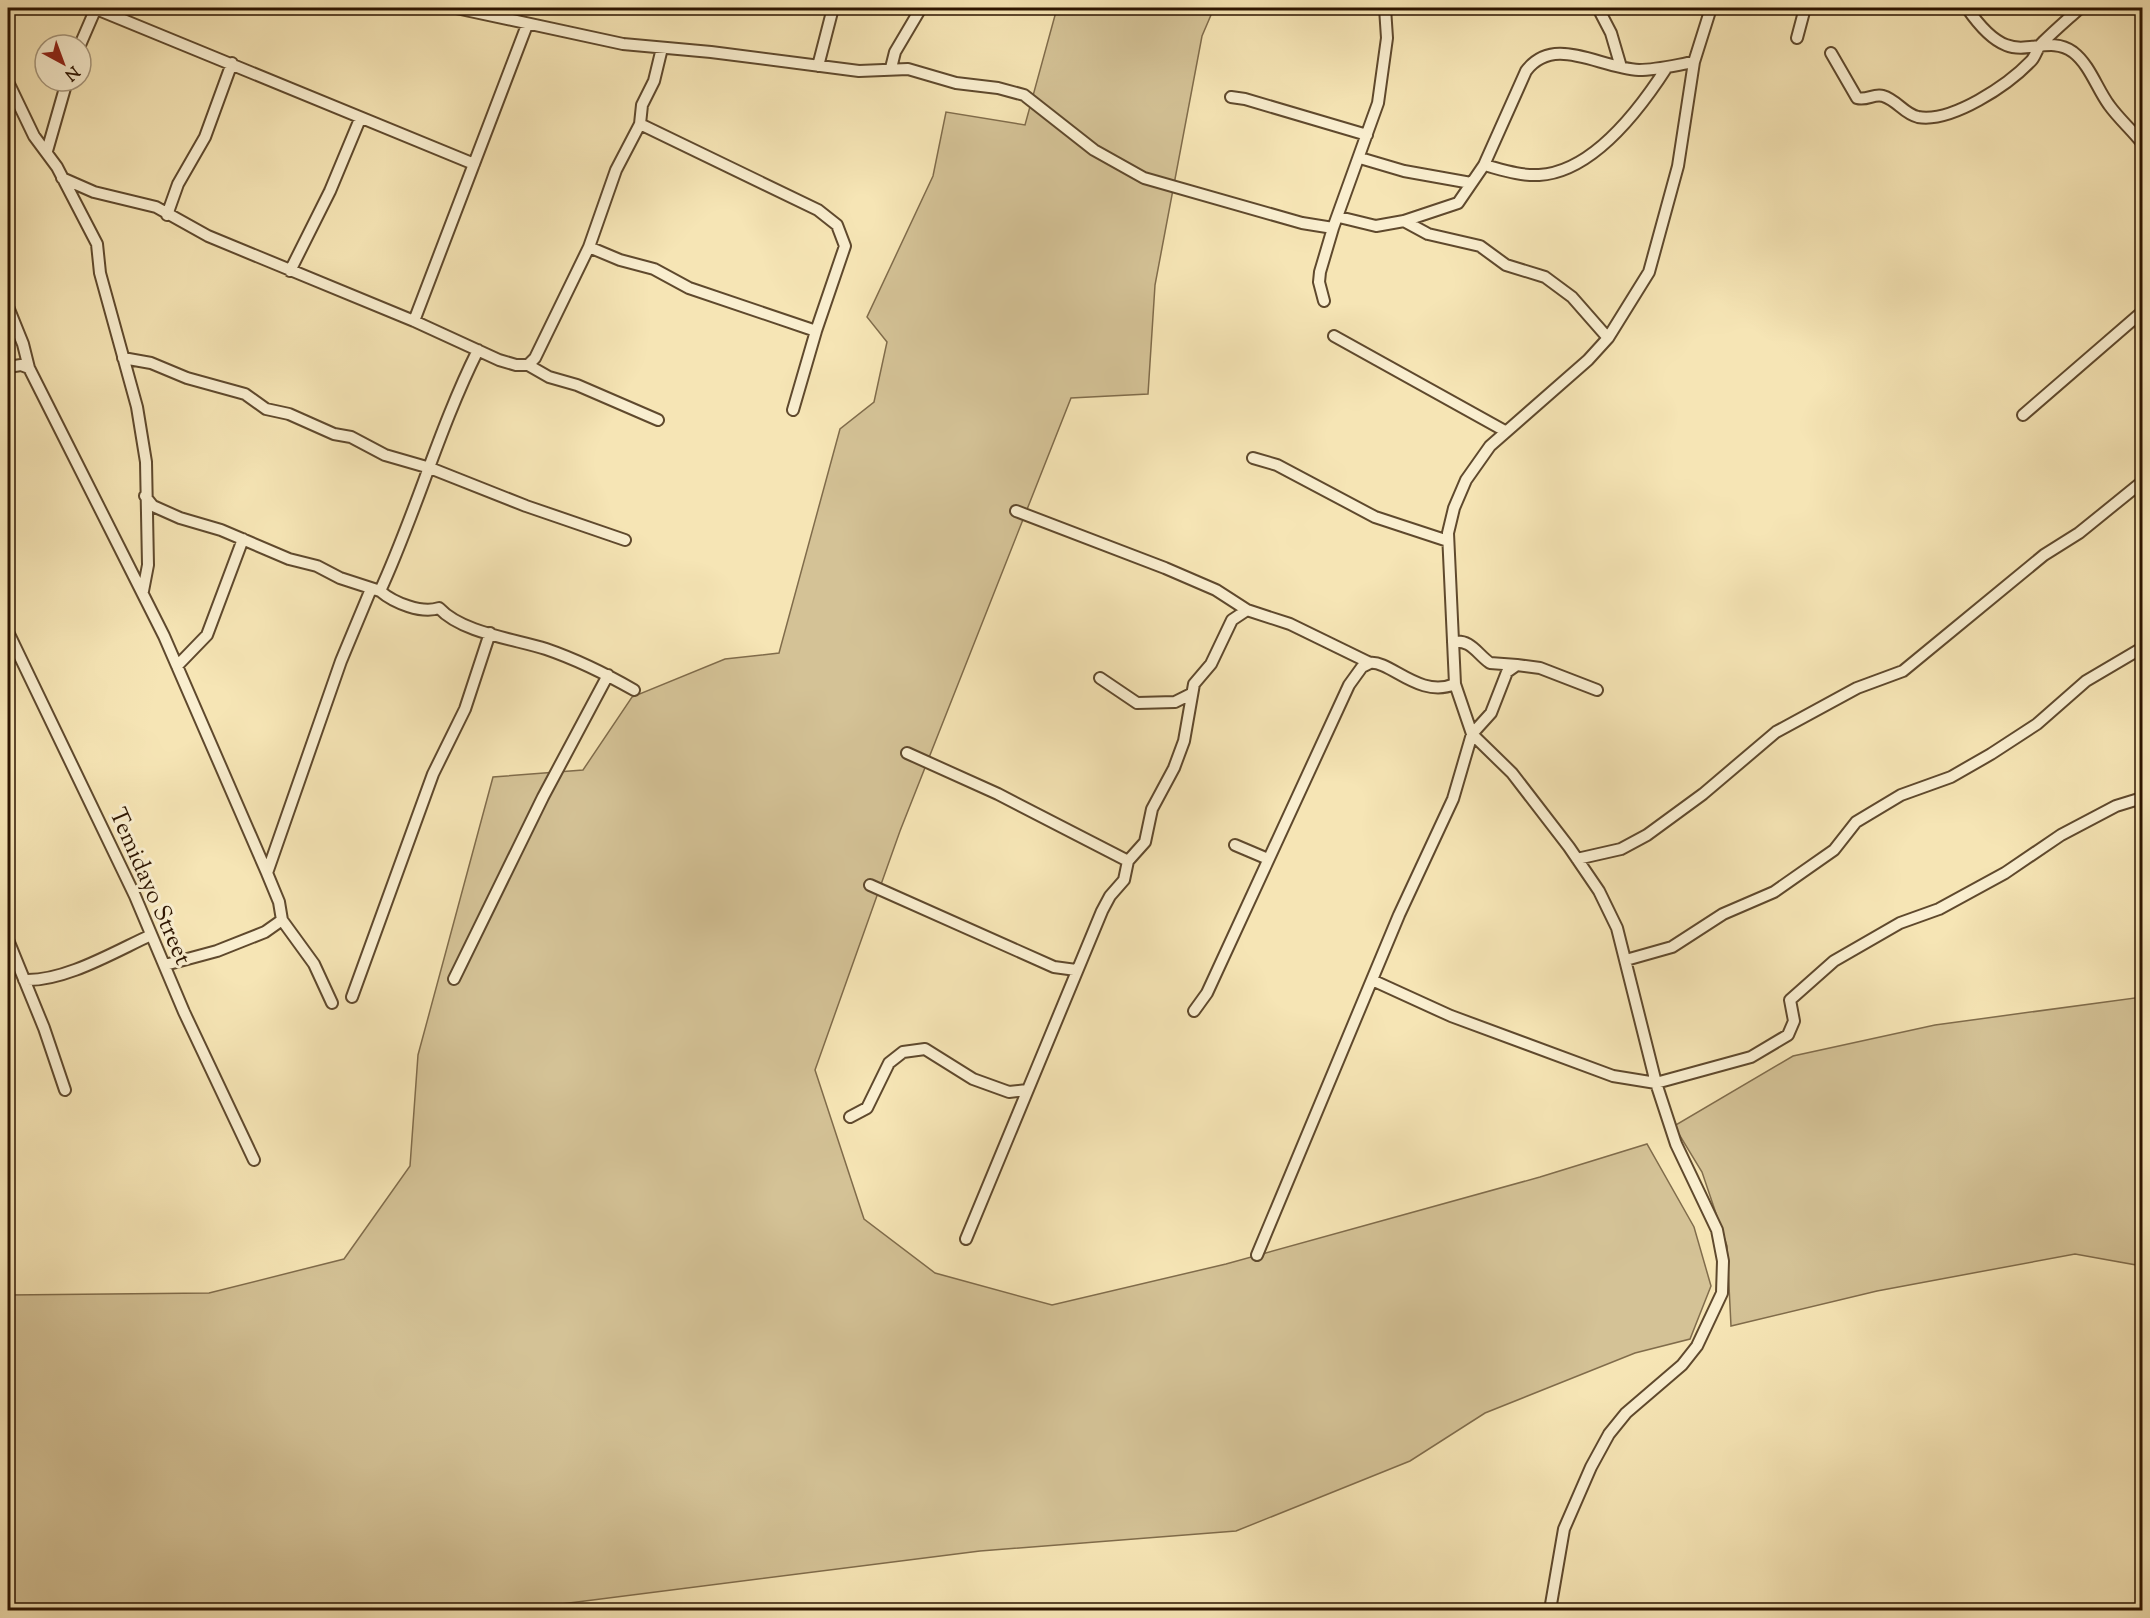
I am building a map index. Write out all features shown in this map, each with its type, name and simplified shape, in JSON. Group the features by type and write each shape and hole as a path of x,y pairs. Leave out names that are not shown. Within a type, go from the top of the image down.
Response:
{"street":[{"path":"85,33 95,8 474,164"},
{"path":"456,8 623,44 879,72 891,68 1024,95 1094,150 1144,178 1302,224 1333,228"},
{"path":"818,66 833,8"},
{"path":"891,68 895,52 921,8"},
{"path":"1324,301 1319,282 1320,272 1333,228 1339,217 1378,103 1382,84 1388,38 1385,8"},
{"path":"1598,8 1611,33 1621,67"},
{"path":"1550,1611 1564,1529 1591,1467 1609,1434 1626,1413 1682,1365 1697,1346 1722,1293 1723,1261 1717,1230 1676,1144 1656,1083 1626,960 1613,919 1599,891 1577,859 1512,773 1472,734 1455,684 1448,541 1454,508 1466,480 1490,446 1561,385 1608,338 1649,272 1678,166 1694,63 1711,8"},
{"path":"1797,38 1805,8"},
{"path":"1967,8 1976,20 2007,46 2062,47 2082,61 2109,106 2142,143"},
{"path":"1832,53 1857,98 1864,100 1878,95 1885,96 1908,114 1938,117 1979,100 2031,62 2040,45 2080,8"},
{"path":"2062,47 2064,23"},
{"path":"414,321 527,24"},
{"path":"528,365 535,358 589,247 616,170 640,124 642,105 654,81 662,48"},
{"path":"1339,217 1376,226 1404,221 1458,204 1484,165 1526,71 1538,58 1557,52 1568,53 1639,70 1694,63"},
{"path":"167,215 178,184 205,137 232,63"},
{"path":"1484,165 1516,174 1539,175 1555,173 1585,160 1638,106 1667,67"},
{"path":"8,81 34,136 47,151 97,244 100,273 137,407 146,462 148,565 143,591"},
{"path":"47,151 64,93"},
{"path":"1231,97 1245,99 1366,135"},
{"path":"290,271 330,191 360,118"},
{"path":"640,124 818,210 837,225 845,246 816,331 793,410"},
{"path":"1359,158 1404,171 1471,183"},
{"path":"62,178 94,192 156,207 208,236 290,271 414,321 508,363 528,365 549,377 578,385 658,420"},
{"path":"1404,221 1428,234 1480,246 1506,266 1545,277 1572,297 1608,338"},
{"path":"589,247 620,260 654,269 689,288 816,331"},
{"path":"8,308 23,344 29,368 143,591 177,666 279,902 282,920 314,964 332,1003"},
{"path":"2023,415 2142,312"},
{"path":"1334,336 1505,431"},
{"path":"267,873 341,661 376,590 430,468 460,387 478,350"},
{"path":"123,358 151,363 187,378 244,394 266,409 289,414 334,434 351,437 385,455 430,468 526,506 625,540"},
{"path":"8,367 21,365 29,368"},
{"path":"1253,459 1277,465 1376,517 1448,541"},
{"path":"1577,859 1621,849 1647,835 1703,794 1776,732 1857,688 1903,671 2044,555 2079,533 2142,482"},
{"path":"145,496 160,509 243,539 289,559 317,566 408,606 430,611 439,608 451,619 545,649 608,675 634,690"},
{"path":"1016,512 1095,543 1130,553 1216,590 1247,610 1290,624 1370,663 1384,666 1408,680 1439,688 1455,684"},
{"path":"177,666 207,635 243,539"},
{"path":"966,1239 1076,970 1106,904 1126,875 1128,861 1145,842 1152,809 1174,768 1188,724 1194,684 1211,664 1232,620 1247,610"},
{"name":"Temidayo Street","path":"8,632 12,652 87,793 184,1012 254,1160"},
{"path":"352,997 432,774 465,709 490,633"},
{"path":"1452,642 1459,641 1478,649 1490,663 1540,668 1597,690"},
{"path":"1626,960 1672,947 1723,914 1774,892 1834,850 1856,822 1901,795 1951,777 1991,754 2037,724 2086,681 2142,648"},
{"path":"1194,1011 1207,993 1354,677 1370,663"},
{"path":"1257,1255 1372,980 1453,799 1472,734 1491,713 1507,672 1517,665"},
{"path":"454,979 543,797 608,675"},
{"path":"1100,678 1137,703 1175,702 1191,694"},
{"path":"907,753 998,794 1128,861"},
{"path":"1372,980 1451,1016 1602,1072 1656,1083 1751,1057 1788,1035 1794,1021 1790,1000 1834,961 1900,923 1939,909 2004,873 2080,825 2116,806 2142,798"},
{"path":"1234,845 1268,859"},
{"path":"870,885 1054,967 1076,970"},
{"path":"165,965 216,951 265,932 282,920"},
{"path":"24,980 39,981 58,976 151,936"},
{"path":"8,940 44,1028 65,1090"},
{"path":"850,1117 867,1108 889,1063 903,1052 925,1049 973,1079 1009,1092 1027,1090"}],"shaded area":[{"path":"1057,8 1214,8 1202,36 1155,285 1148,394 1071,398 900,831 815,1070 864,1219 935,1273 1052,1305 1226,1264 1540,1177 1647,1144 1694,1227 1711,1286 1690,1339 1635,1353 1485,1413 1410,1461 1236,1531 980,1551 514,1610 8,1610 8,1295 209,1293 344,1259 410,1166 418,1055 493,777 583,770 632,697 725,659 779,653 840,429 874,402 887,342 867,317 933,176 946,112 1025,125"},
{"path":"2142,997 2142,1266 2075,1254 1877,1291 1731,1326 1727,1246 1702,1172 1674,1126 1793,1056 1935,1025"}]}
